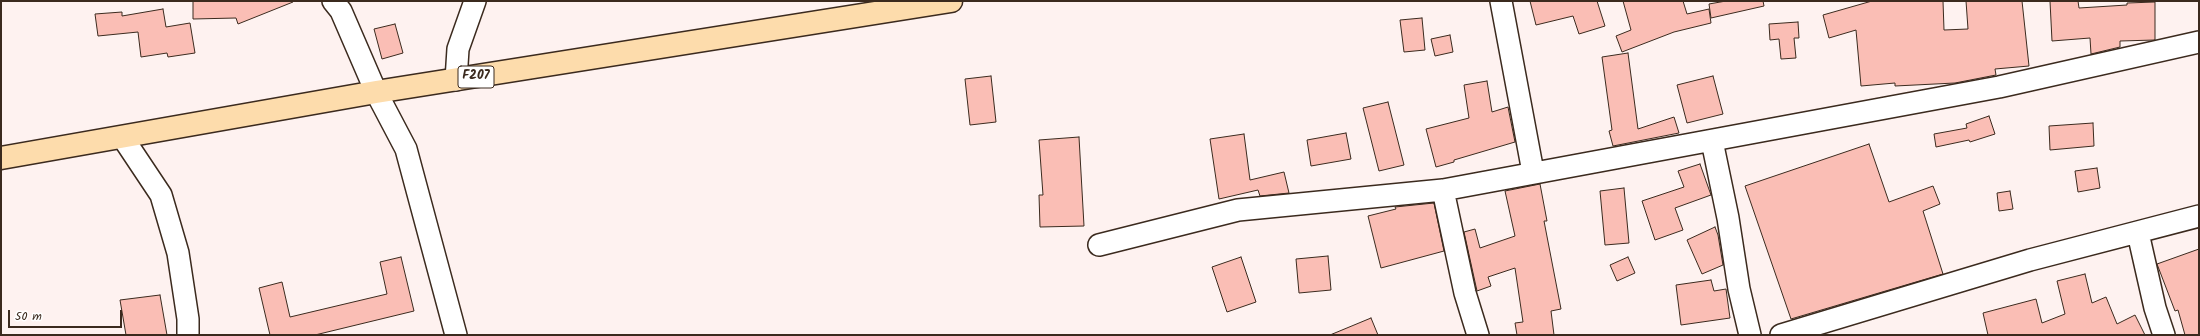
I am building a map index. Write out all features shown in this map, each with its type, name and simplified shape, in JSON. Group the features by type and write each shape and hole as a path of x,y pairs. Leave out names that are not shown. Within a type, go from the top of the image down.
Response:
{"main road":[{"name":"F207","path":"1,158 123,138 376,92 952,1"}],"street":[{"path":"333,1 341,11 376,92 406,149 456,335"},
{"path":"456,80 458,49 475,1"},
{"path":"1501,1 1533,172"},
{"path":"1099,245 1238,210 1443,190 1533,172 1712,141 1999,87 2199,42"},
{"path":"123,138 160,195 178,253 188,319 188,335"},
{"path":"1712,141 1728,218 1739,289 1750,335"},
{"path":"1443,190 1465,293 1478,335"},
{"path":"1780,335 2030,260 2199,216"},
{"path":"2138,233 2155,308 2164,335"}],"building":[{"path":"193,1 293,2 238,24 236,18 193,19"},
{"path":"1530,1 1597,1 1605,26 1579,34 1573,16 1536,25"},
{"path":"1623,1 1683,1 1687,14 1709,9 1711,23 1674,32 1622,52 1616,36 1631,30"},
{"path":"1726,1 1763,1 1764,6 1711,18 1709,4"},
{"path":"1872,1 1943,1 1944,30 1968,29 1966,1 2022,1 2029,66 1995,69 1996,75 1955,83 1895,86 1895,83 1861,86 1856,30 1829,38 1823,15"},
{"path":"2050,1 2078,1 2079,8 2127,5 2127,3 2155,2 2155,40 2120,41 2120,47 2091,54 2090,38 2052,41"},
{"path":"163,9 166,27 190,23 195,53 168,57 167,53 141,57 138,32 98,36 95,14 122,12 122,16"},
{"path":"1422,18 1425,50 1404,52 1400,20"},
{"path":"1798,22 1799,38 1794,38 1796,58 1781,59 1779,39 1770,40 1769,24"},
{"path":"395,24 403,53 382,59 374,29"},
{"path":"1450,35 1453,52 1435,56 1431,39"},
{"path":"1628,53 1638,129 1674,117 1679,133 1613,146 1609,131 1612,130 1602,57"},
{"path":"991,76 996,122 970,125 965,79"},
{"path":"1713,76 1723,114 1687,123 1677,85"},
{"path":"1487,81 1492,112 1508,107 1515,142 1454,160 1454,162 1436,167 1426,129 1469,118 1464,85"},
{"path":"1388,102 1404,165 1379,171 1363,108"},
{"path":"1989,116 1995,134 1970,142 1969,140 1936,147 1934,134 1967,128 1966,124"},
{"path":"2093,123 2094,146 2050,150 2049,126"},
{"path":"1346,133 1351,159 1311,166 1307,140"},
{"path":"1244,134 1250,180 1284,172 1289,193 1260,196 1258,190 1219,199 1210,139"},
{"path":"1079,137 1084,226 1040,227 1039,195 1043,195 1039,140"},
{"path":"1869,144 1889,202 1933,186 1940,204 1923,211 1943,274 1791,319 1745,186"},
{"path":"1700,164 1711,195 1675,208 1683,230 1655,240 1642,201 1684,187 1678,171"},
{"path":"2097,168 2100,188 2078,192 2075,171"},
{"path":"1540,184 1547,221 1544,221 1561,309 1551,311 1554,335 1517,335 1515,323 1523,322 1515,268 1488,277 1491,286 1477,291 1464,232 1475,229 1480,248 1515,236 1505,191"},
{"path":"1624,188 1629,243 1605,245 1600,191"},
{"path":"2010,191 2013,209 1999,211 1997,193"},
{"path":"1434,203 1444,251 1381,268 1368,216 1396,209 1395,207"},
{"path":"1715,227 1718,235 1723,265 1702,274 1687,240"},
{"path":"2199,249 2199,335 2185,335 2178,310 2175,311 2157,264"},
{"path":"1328,256 1331,290 1299,293 1296,259"},
{"path":"401,257 414,311 315,335 270,335 259,288 282,282 290,317 387,294 380,262"},
{"path":"1241,257 1256,302 1227,312 1212,267"},
{"path":"1628,257 1635,273 1617,281 1610,265"},
{"path":"2085,274 2092,303 2106,297 2117,324 2135,315 2145,335 1988,335 1983,313 2036,299 2042,323 2065,314 2057,281"},
{"path":"1711,280 1714,291 1726,289 1730,318 1681,325 1676,285"},
{"path":"160,295 167,335 126,335 120,300"},
{"path":"1371,318 1378,335 1330,335"}]}
